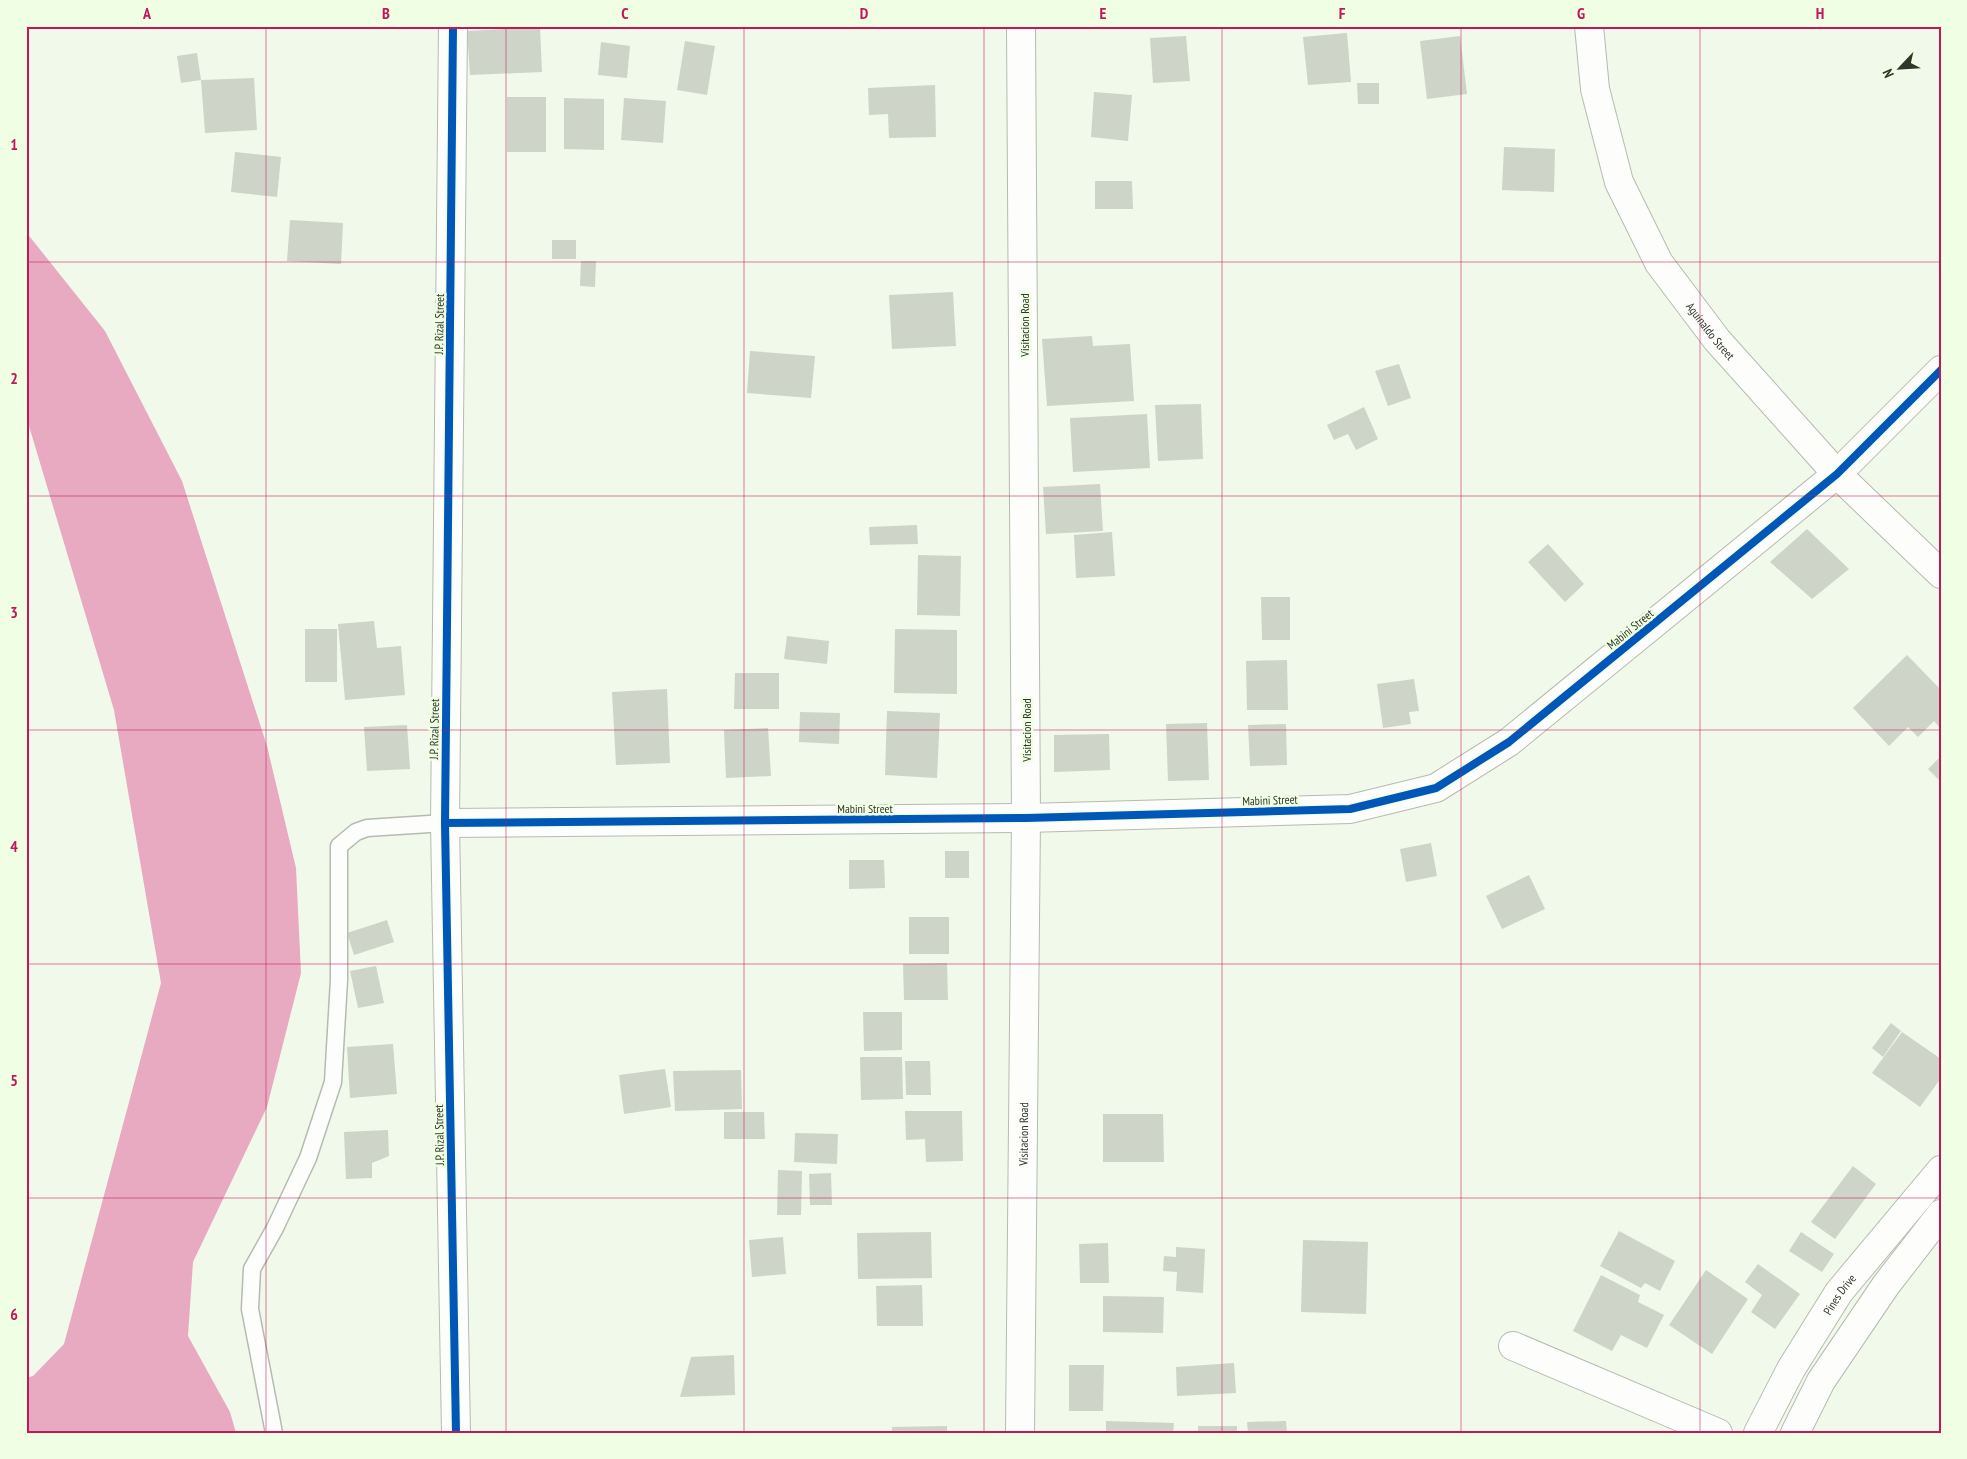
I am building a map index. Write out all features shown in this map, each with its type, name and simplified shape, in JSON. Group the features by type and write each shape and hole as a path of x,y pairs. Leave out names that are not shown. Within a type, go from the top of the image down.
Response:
{"street":[{"name":"J.P. Rizal Street","path":"453,26 445,823 456,1433"},
{"name":"Visitacion Road","path":"1020,1433 1026,818 1021,26"},
{"name":"Aguinaldo Street","path":"1589,26 1595,88 1619,182 1659,262 1717,340 1837,474 1941,574"},
{"name":"Mabini Street","path":"445,823 1026,818 1350,809 1436,788 1509,742 1837,474 1941,370"},
{"name":"Pines Drive","path":"1758,1433 1791,1369 1839,1292 1941,1170"},
{"path":"1795,1433 1822,1381 1886,1285 1941,1214"},
{"path":"1513,1346 1718,1433"}],"lane":[{"path":"274,1433 250,1309 252,1269 275,1228 308,1158 333,1082 340,980 339,846 356,832 367,828 445,823"}],"shaded area":[{"path":"26,232 105,331 182,481 267,746 296,868 301,973 267,1107 193,1262 188,1336 230,1412 236,1433 26,1433 26,1378 33,1376 64,1344 161,983 114,710 26,416"}],"building":[{"path":"540,27 542,72 470,75 467,31"},
{"path":"1347,33 1351,82 1308,85 1303,37"},
{"path":"1186,36 1190,81 1153,83 1150,38"},
{"path":"1460,36 1467,94 1427,99 1420,41"},
{"path":"685,41 715,46 707,95 677,90"},
{"path":"601,42 630,46 627,78 598,75"},
{"path":"197,53 201,80 181,83 177,56"},
{"path":"254,78 257,130 205,133 201,80"},
{"path":"1357,83 1379,83 1379,104 1358,104"},
{"path":"935,85 936,137 889,138 888,114 869,115 868,88"},
{"path":"1094,92 1132,95 1128,141 1091,137"},
{"path":"507,97 546,97 546,152 507,152"},
{"path":"564,98 604,99 604,150 564,149"},
{"path":"624,98 666,101 663,143 621,140"},
{"path":"1504,147 1555,149 1554,192 1502,190"},
{"path":"235,152 281,157 277,197 231,192"},
{"path":"1095,181 1132,181 1133,209 1095,209"},
{"path":"290,220 343,223 341,264 287,261"},
{"path":"552,240 576,240 576,259 552,259"},
{"path":"581,261 596,261 595,287 580,286"},
{"path":"953,292 956,346 892,349 889,295"},
{"path":"1092,336 1093,346 1130,344 1134,401 1047,406 1042,339"},
{"path":"750,351 815,356 811,398 747,393"},
{"path":"1399,364 1411,398 1388,406 1375,371"},
{"path":"1201,404 1203,459 1158,461 1155,405"},
{"path":"1364,407 1378,439 1356,450 1348,434 1334,440 1327,425"},
{"path":"1147,414 1150,468 1073,472 1070,418"},
{"path":"1100,484 1103,531 1046,534 1043,487"},
{"path":"917,525 918,544 870,545 869,527"},
{"path":"1807,529 1849,569 1812,599 1770,562"},
{"path":"1112,532 1115,576 1076,578 1074,535"},
{"path":"1548,544 1584,584 1565,602 1528,562"},
{"path":"918,555 961,556 960,616 917,615"},
{"path":"1261,597 1290,597 1290,640 1262,640"},
{"path":"374,621 377,648 401,646 405,695 345,700 338,624"},
{"path":"305,629 337,629 337,682 305,682"},
{"path":"895,629 957,630 957,694 894,693"},
{"path":"787,636 829,641 827,664 784,659"},
{"path":"1907,655 1941,690 1941,729 1934,721 1918,737 1908,727 1889,746 1853,708"},
{"path":"1287,660 1288,710 1247,710 1246,661"},
{"path":"735,673 779,673 779,709 734,709"},
{"path":"1414,679 1419,711 1409,712 1411,724 1383,728 1377,684"},
{"path":"667,689 670,763 616,765 612,692"},
{"path":"887,711 940,713 937,778 885,775"},
{"path":"800,712 840,713 839,744 799,742"},
{"path":"1207,723 1209,780 1168,781 1166,724"},
{"path":"1286,724 1287,765 1250,766 1248,725"},
{"path":"407,725 410,769 367,771 364,727"},
{"path":"768,728 771,776 726,778 724,730"},
{"path":"1109,734 1110,770 1054,772 1054,735"},
{"path":"1941,756 1941,782 1928,769"},
{"path":"1431,843 1437,876 1406,882 1400,849"},
{"path":"945,851 969,851 969,878 945,878"},
{"path":"849,860 884,860 885,888 849,889"},
{"path":"1529,875 1545,909 1502,929 1486,896"},
{"path":"909,917 949,917 949,954 909,954"},
{"path":"387,920 394,942 354,955 347,933"},
{"path":"947,963 948,1000 904,1000 903,964"},
{"path":"376,966 384,1003 358,1008 350,971"},
{"path":"863,1012 902,1012 902,1050 864,1051"},
{"path":"1891,1023 1901,1031 1883,1057 1872,1048"},
{"path":"1902,1032 1941,1059 1941,1078 1920,1107 1872,1073"},
{"path":"393,1044 397,1094 350,1098 347,1047"},
{"path":"860,1057 902,1057 903,1099 861,1100"},
{"path":"905,1061 930,1061 931,1095 906,1095"},
{"path":"665,1069 671,1107 624,1114 619,1075"},
{"path":"741,1070 742,1109 675,1111 673,1071"},
{"path":"905,1111 962,1111 963,1161 926,1162 925,1139 906,1140"},
{"path":"724,1112 764,1112 765,1139 724,1139"},
{"path":"1103,1114 1163,1114 1164,1162 1103,1162"},
{"path":"388,1130 389,1156 372,1163 372,1178 346,1179 344,1132"},
{"path":"795,1133 838,1134 837,1164 794,1162"},
{"path":"1853,1166 1876,1184 1835,1239 1811,1222"},
{"path":"778,1170 802,1171 801,1215 777,1215"},
{"path":"831,1173 832,1205 810,1205 809,1174"},
{"path":"1619,1231 1675,1261 1660,1291 1645,1283 1641,1288 1600,1266"},
{"path":"931,1232 932,1278 858,1279 857,1233"},
{"path":"1801,1232 1834,1254 1822,1272 1789,1251"},
{"path":"783,1237 786,1274 752,1277 749,1240"},
{"path":"1303,1240 1368,1242 1366,1314 1301,1312"},
{"path":"1108,1243 1109,1283 1080,1283 1079,1244"},
{"path":"1176,1247 1205,1249 1203,1293 1176,1291 1177,1272 1163,1271 1164,1256 1176,1257"},
{"path":"1758,1264 1800,1294 1775,1329 1751,1312 1762,1295 1745,1282"},
{"path":"1706,1270 1748,1299 1712,1354 1669,1325"},
{"path":"1601,1275 1640,1295 1638,1302 1664,1315 1647,1348 1621,1335 1612,1351 1573,1331"},
{"path":"922,1285 923,1326 877,1326 876,1286"},
{"path":"1103,1296 1164,1297 1163,1333 1103,1332"},
{"path":"734,1355 735,1395 680,1397 691,1357"},
{"path":"1234,1363 1236,1393 1177,1396 1176,1367"},
{"path":"1069,1365 1104,1365 1103,1411 1069,1411"},
{"path":"1106,1421 1174,1423 1173,1433 1106,1433"},
{"path":"1286,1421 1287,1433 1248,1433 1247,1422"},
{"path":"947,1426 947,1433 892,1433 892,1427"},
{"path":"1198,1426 1237,1426 1237,1433 1198,1433"}],"cycle path":[{"path":"453,26 445,823 456,1433"},
{"path":"445,823 1026,818 1350,809 1436,788 1509,742 1837,474 1941,370"}]}
